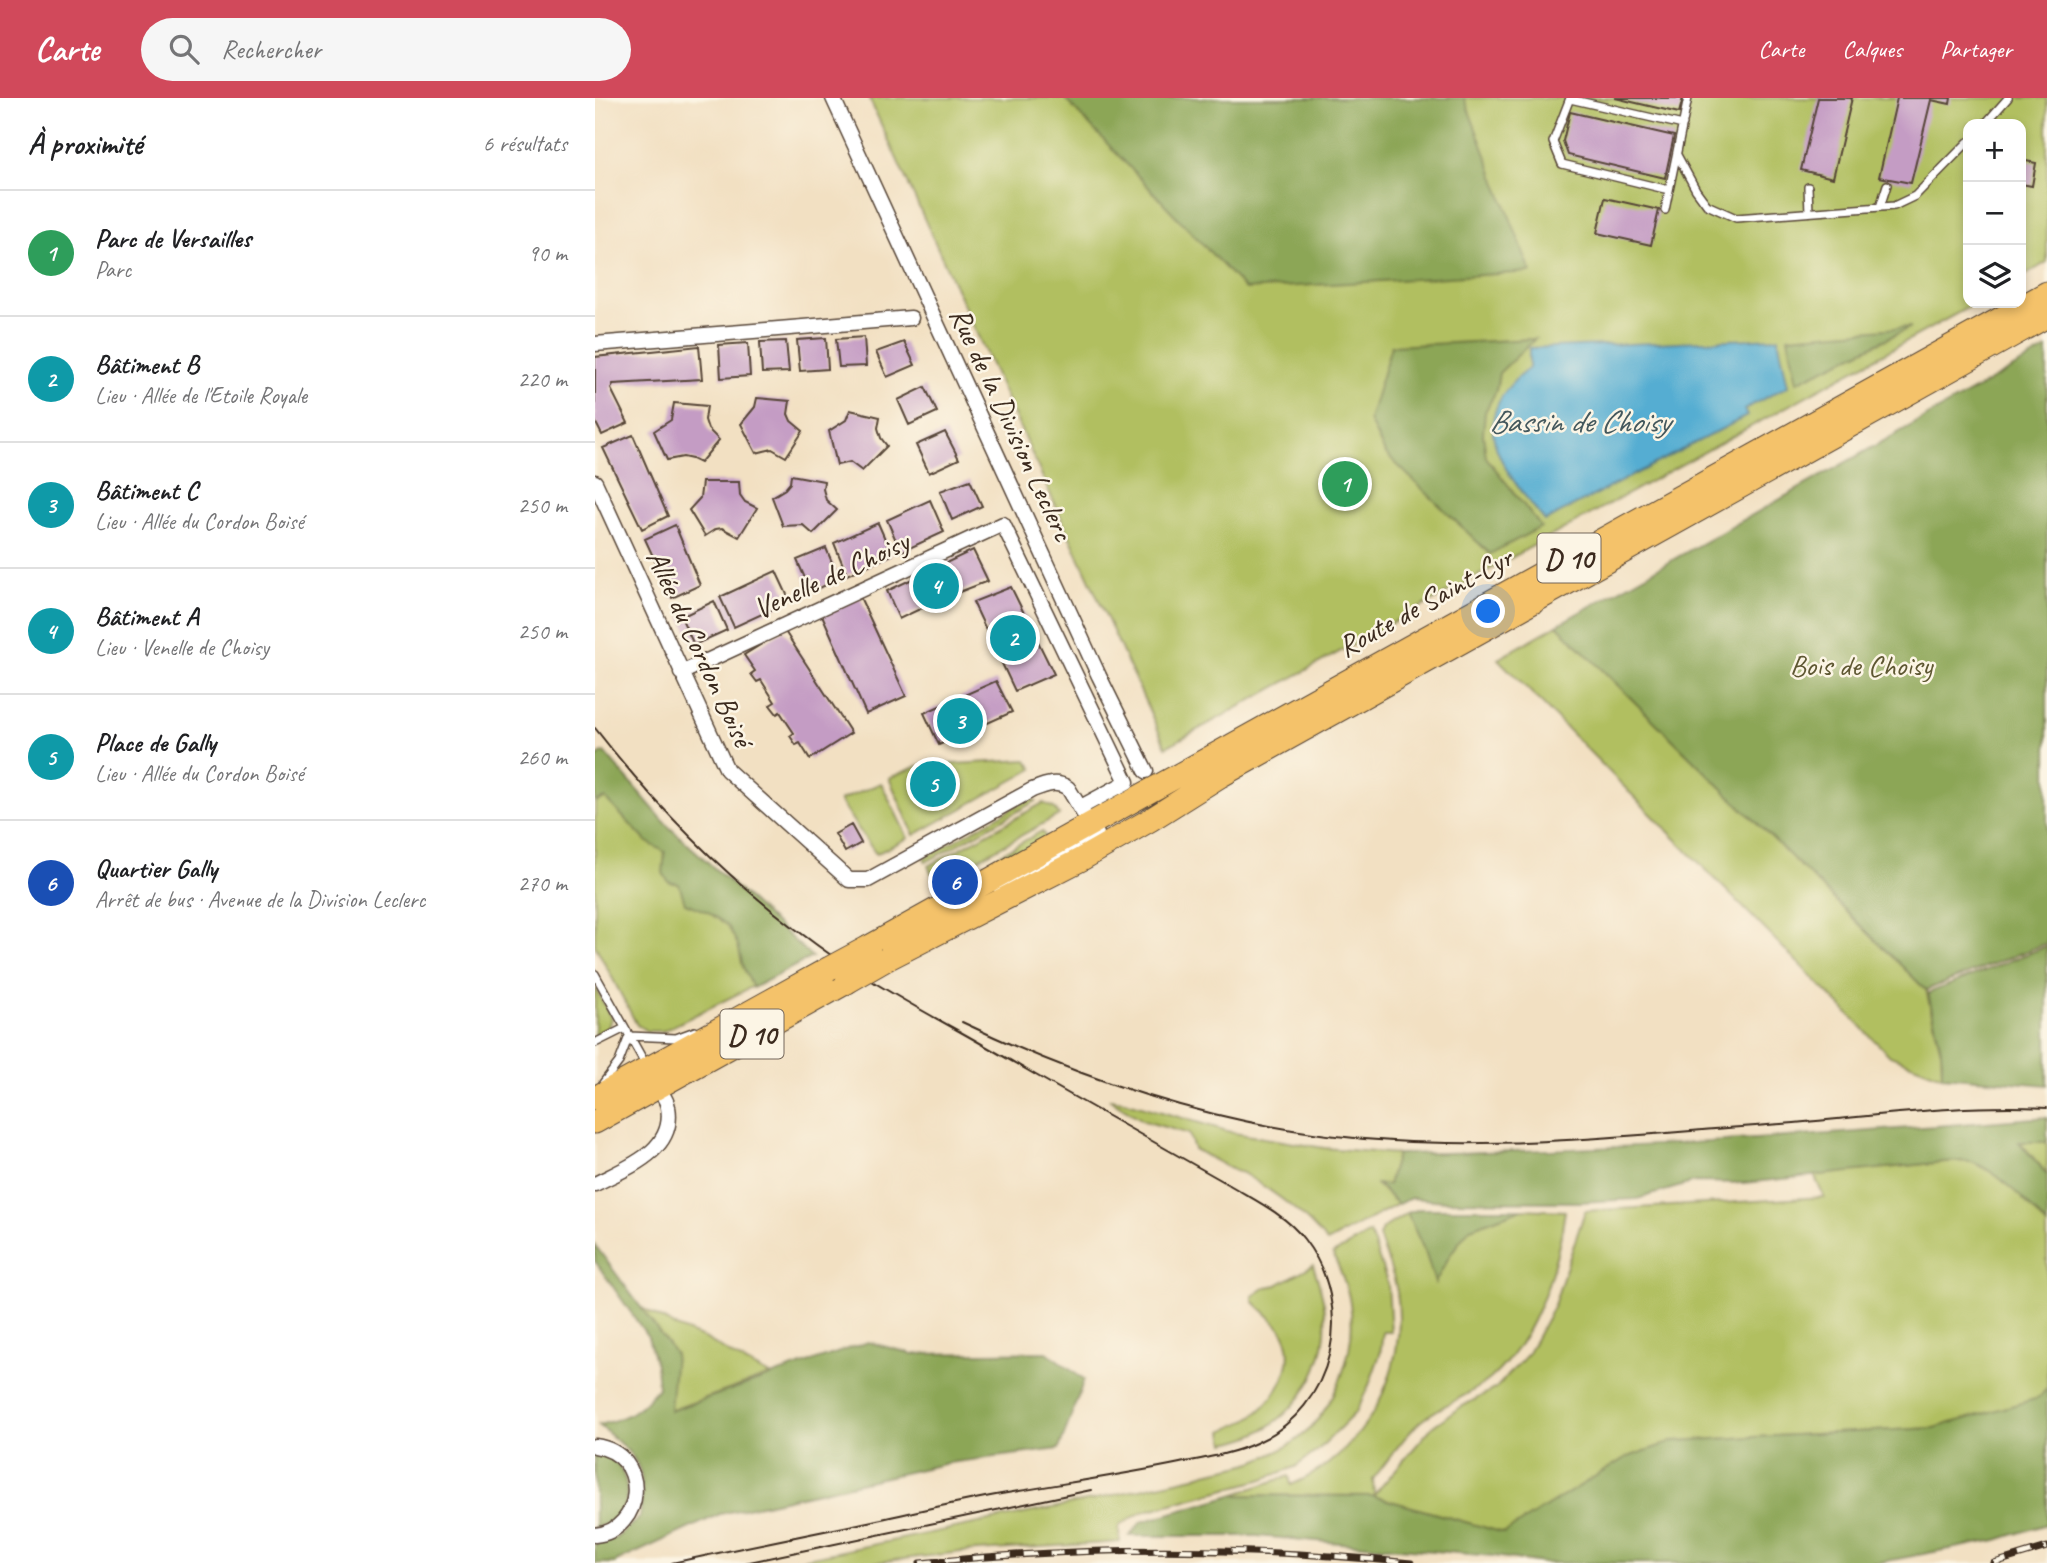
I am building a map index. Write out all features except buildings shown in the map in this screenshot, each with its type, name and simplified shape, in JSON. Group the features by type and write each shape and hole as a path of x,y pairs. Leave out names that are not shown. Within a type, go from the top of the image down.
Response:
{"main road":[{"name":"Route de Saint-Cyr","path":"1093,828 2047,293"},
{"name":"Route de Saint-Cyr","path":"1093,828 1220,776 2047,316"},
{"name":"D 10","path":"878,953 958,921 1093,828"},
{"name":"D 10","path":"595,1098 653,1078 878,953 1093,828"},
{"name":"D 10","path":"595,1122 754,1008 838,975"}],"street":[{"name":"Rue de la Division Leclerc","path":"833,98 1099,676 1146,771"},
{"path":"595,344 911,318"},
{"name":"Allée du Cordon Boisé","path":"595,482 727,770 849,880 868,880 1033,790 1050,784 1061,783 1068,788 1093,828"},
{"name":"Venelle de Choisy","path":"681,673 1003,524 1128,782 1093,828"},
{"path":"595,1184 646,1157 659,1146 667,1127 668,1105 653,1078"},
{"path":"595,1446 617,1453 627,1463 633,1471 635,1491 633,1502 623,1522 613,1530 595,1535"}],"lane":[{"path":"1665,209 1688,98"},
{"path":"1989,119 2008,98"},
{"path":"1669,190 1562,164 1553,142 1570,99 1683,125"},
{"path":"1677,155 1707,205 1736,218 1895,205 1915,196 1963,147"},
{"path":"1880,207 1887,185"},
{"path":"1808,187 1809,212"},
{"path":"595,974 653,1078"},
{"path":"710,1024 754,1008"},
{"path":"595,1043 625,1027"},
{"path":"629,1036 675,1038 699,1028"},
{"path":"595,1091 619,1062 629,1036"}],"green space":[{"path":"869,98 2047,98 2047,262 2026,275 2026,119 1963,119 1963,308 1967,308 1166,747"},
{"path":"1064,98 1464,98 1531,272 1245,289"},
{"path":"1911,327 1797,382 1788,337"},
{"path":"1535,339 1499,373 1496,391 1485,412 1483,434 1486,457 1541,527 1490,554 1385,453 1369,420 1391,346"},
{"name":"Bois de Choisy","path":"2047,349 2047,943 1926,990 1557,625"},
{"path":"1557,625 1926,990 1941,1051 1942,1076 1890,1056 1498,659"},
{"path":"604,752 669,827 812,957 753,988 743,967 738,945 728,926 708,912 685,903 679,884 669,882 663,873 665,852 647,842 605,798 595,802 595,758"},
{"path":"1027,760 1033,769 914,835 889,778 918,766"},
{"path":"881,783 908,838 876,854 839,801"},
{"path":"605,798 669,827 812,957 663,1031 647,1031 637,1025 595,945 595,802"},
{"path":"1031,798 1036,801 926,862 924,858"},
{"path":"1043,803 1054,808 1059,815 936,882 928,866"},
{"path":"1042,831 1046,838 1015,856 992,862 990,860"},
{"path":"2047,946 2047,1085 1942,1076 1942,1054 1928,993"},
{"path":"595,987 611,1018 608,1028 595,1035"},
{"path":"1109,1099 1234,1133 1324,1148 1397,1154 1388,1185 1377,1185 1398,1204 1327,1242 1308,1221 1277,1196 1243,1173 1194,1149 1189,1134 1144,1121"},
{"path":"2047,1117 2047,1142 2019,1142 2047,1174 2047,1226 2002,1180 1981,1166 1965,1161 1744,1183 1695,1182 1637,1199 1579,1202 1445,1201 1411,1198 1398,1204 1377,1184 1388,1185 1397,1154 1722,1141"},
{"path":"2019,1141 2047,1142 2047,1174"},
{"path":"1944,1162 1971,1162 1992,1172 2023,1199 2047,1226 2047,1388 2039,1398 1934,1428 1674,1441 1559,1500 1504,1533 1373,1496 1232,1495 1289,1476 1291,1485 1318,1471 1341,1453 1361,1431 1377,1406 1389,1379 1396,1351 1399,1321 1396,1285 1379,1236 1382,1229 1408,1213 1435,1282 1451,1253 1470,1228 1522,1209 1565,1211 1550,1279 1520,1344 1490,1379 1418,1423 1373,1479 1374,1495 1433,1426 1496,1388 1527,1355 1554,1305 1585,1211 1824,1197 1814,1175"},
{"path":"1420,1209 1522,1209 1470,1228 1451,1253 1435,1283 1426,1254 1407,1213"},
{"path":"1370,1233 1388,1285 1391,1332 1383,1332 1380,1354 1356,1412 1317,1451 1295,1467 1263,1479 1142,1512 1119,1526 1120,1542 961,1552 870,1563 783,1563 1194,1477 1252,1462 1285,1448 1311,1427 1323,1412 1333,1396 1347,1359 1352,1322 1350,1304 1346,1285 1333,1254"},
{"path":"595,1245 675,1354 670,1411 868,1342 913,1354 1047,1352 1084,1380 1059,1449 948,1463 720,1514 614,1563 595,1563 595,1544 616,1538 640,1517 642,1499 637,1464 623,1446 599,1425 632,1412 658,1388 656,1365 648,1337 595,1261"},
{"path":"1313,1265 1322,1295 1325,1336 1312,1379 1300,1398 1285,1414 1247,1437 1225,1443 1223,1431 1247,1420 1268,1402 1283,1379 1287,1366 1289,1353 1286,1340 1277,1324 1253,1301 1253,1296"},
{"path":"640,1307 678,1328 708,1340 770,1375 669,1411 675,1354"},
{"path":"2047,1388 2047,1524 1997,1540 1876,1563 1544,1563 1493,1556 1257,1536 1130,1536 1141,1522 1232,1495 1373,1496 1504,1533 1625,1458 1674,1441 1934,1428 2039,1398"},
{"path":"595,1452 606,1455 615,1462 622,1471 627,1492 620,1513 609,1522 595,1527"}],"water":[{"name":"Bassin de Choisy","path":"1778,338 1788,386 1744,409 1747,416 1545,521 1515,483 1495,445 1493,426 1496,407 1508,388 1529,368 1529,348"}],"tram line":[{"path":"595,728 649,793 707,853 771,909 838,960 912,1005 1228,1184 1288,1222 1304,1239 1320,1266 1330,1295 1333,1324 1329,1353 1320,1381 1304,1406 1283,1427 1247,1447 1160,1467 955,1503 672,1563"},
{"path":"962,1022 1065,1067 1171,1103 1281,1128 1393,1141 1538,1142 1947,1109 2047,1108"},
{"path":"745,1563 1091,1490"}],"railway":[{"path":"1994,1563 2047,1547"},
{"path":"920,1563 1042,1553 1165,1550 1288,1553 1411,1563"}],"place":[{"name":"Parc de Versailles","path":"1345,484"},
{"name":"Bâtiment A","path":"936,586"},
{"name":"Bâtiment B","path":"1013,638"},
{"name":"Bâtiment C","path":"960,721"},
{"name":"Place de Gally","path":"933,784"},
{"name":"Quartier Gally","path":"955,882"}]}
